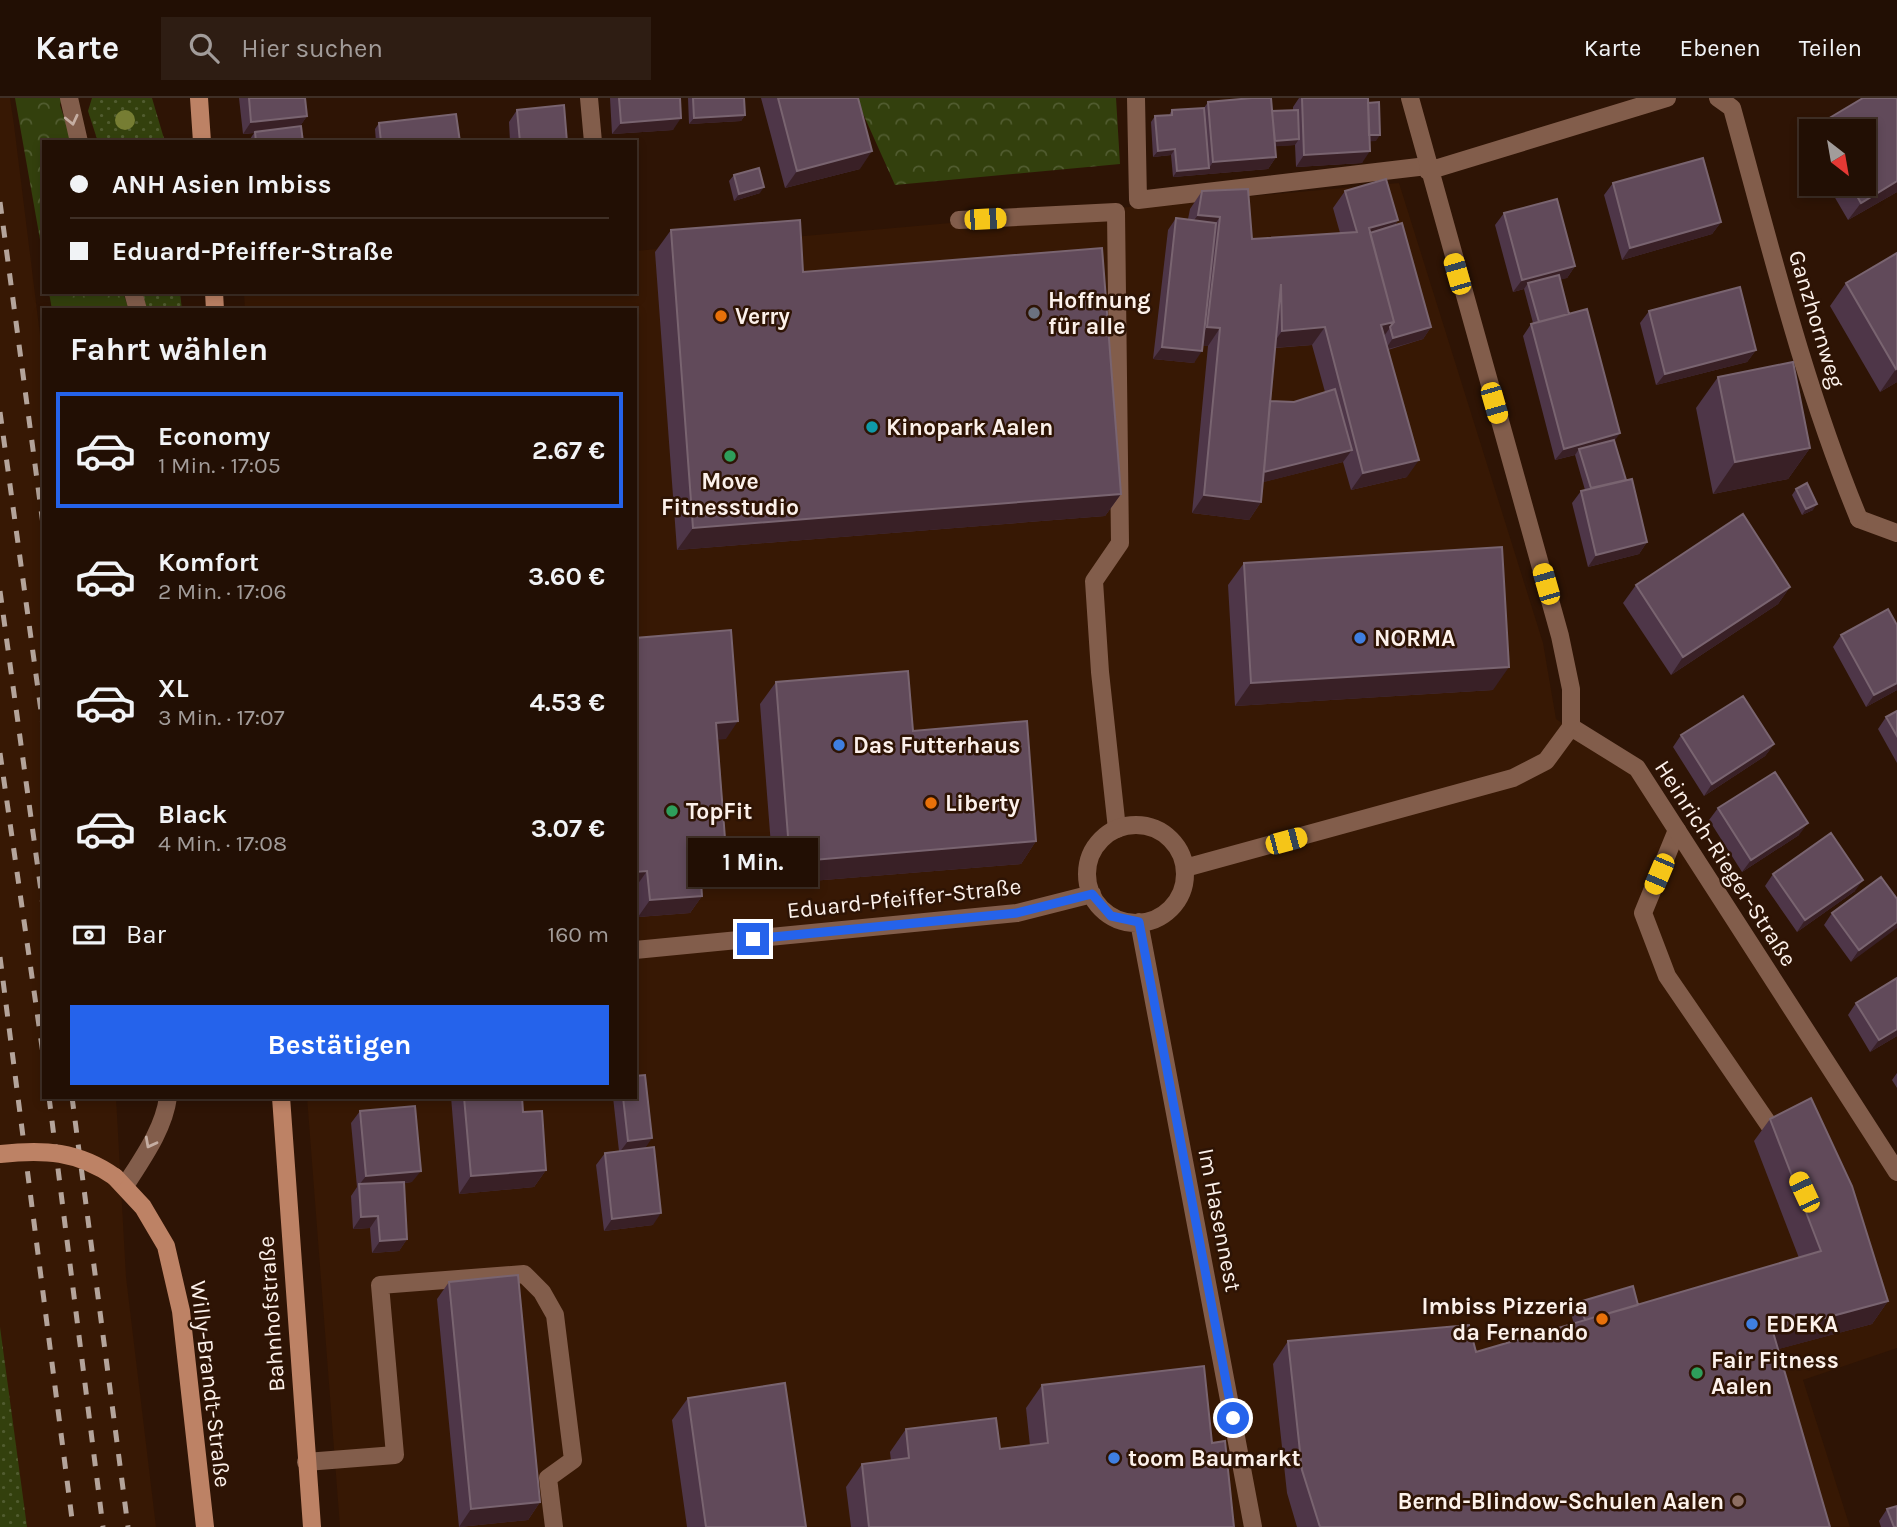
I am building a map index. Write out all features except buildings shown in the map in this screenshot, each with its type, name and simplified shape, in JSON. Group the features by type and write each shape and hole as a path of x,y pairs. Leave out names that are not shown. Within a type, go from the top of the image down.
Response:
{"main road":[{"path":"199,98 202,140"},
{"name":"Bahnhofstraße","path":"281,1099 312,1527"},
{"name":"Willy-Brandt-Straße","path":"0,1154 33,1150 66,1153 94,1162 120,1182 144,1207 166,1246 181,1311 205,1527"}],"street":[{"path":"69,98 79,140"},
{"path":"589,98 593,140"},
{"path":"1136,98 1138,200 1427,168 1667,98"},
{"path":"1185,868 1513,778 1546,761 1571,727 1571,689 1560,636 1427,168 1410,98"},
{"name":"Ganzhornweg","path":"1718,98 1732,108 1788,314 1836,464 1859,519 1897,533"},
{"path":"959,220 1116,212 1120,543 1094,581 1100,672 1117,829"},
{"name":"Heinrich-Rieger-Straße","path":"1571,727 1637,768 1897,1172"},
{"path":"1135,825 1158,830 1177,847 1185,868 1184,886 1176,902 1164,914 1139,922 1111,916 1092,894 1087,877 1090,859 1098,843 1117,829 1135,825"},
{"path":"1677,830 1643,913 1667,976 1775,1131 1786,1155"},
{"name":"Eduard-Pfeiffer-Straße","path":"637,950 1017,913 1092,894"},
{"name":"Im Hasennest","path":"1139,922 1254,1527"},
{"path":"120,1182 151,1143 166,1110 168,1099"},
{"path":"306,1462 395,1455 380,1285 524,1273 542,1292 555,1315 573,1460 548,1478 554,1527"}],"shaded area":[{"path":"0,98 10,98 42,351 42,1099 116,1099 126,1277 156,1527 22,1527 0,1369"},
{"path":"1399,183 1543,643 1556,719 1632,769 1897,1181 1897,1348 1803,1380 1850,1527 340,1527 307,1099 637,1099 637,308 245,308 244,294 637,294 637,251"}],"green space":[{"path":"15,98 62,98 60,105 71,140 42,140 42,251"},
{"path":"92,98 152,98 164,140 97,140 88,111"},
{"path":"856,98 1116,98 1120,164 895,185"},
{"path":"49,294 124,294 128,308 52,308"},
{"path":"143,294 180,294 182,308 146,308"},
{"path":"0,1327 27,1527 0,1527"}],"railway":[{"path":"0,202 42,517"},
{"path":"0,412 42,718"},
{"path":"0,591 42,898"},
{"path":"0,753 42,1047"},
{"path":"0,957 73,1527"},
{"path":"49,1099 103,1527"},
{"path":"72,1099 128,1527"}],"place":[{"name":"Hoffnung für alle","path":"1034,313"},
{"name":"Verry","path":"721,316"},
{"name":"Kinopark Aalen","path":"872,427"},
{"name":"Move Fitnesstudio","path":"730,456"},
{"name":"NORMA","path":"1360,638"},
{"name":"Das Futterhaus","path":"839,745"},
{"name":"Liberty","path":"931,803"},
{"name":"TopFit","path":"672,811"},
{"name":"Imbiss Pizzeria da Fernando","path":"1602,1319"},
{"name":"EDEKA","path":"1752,1324"},
{"name":"Fair Fitness Aalen","path":"1697,1373"},
{"name":"toom Baumarkt","path":"1114,1458"},
{"name":"Bernd-Blindow-Schulen Aalen","path":"1738,1501"}],"route":[{"path":"753,939 1017,913 1092,894 1100,907 1111,916 1139,922 1233,1418"}]}
